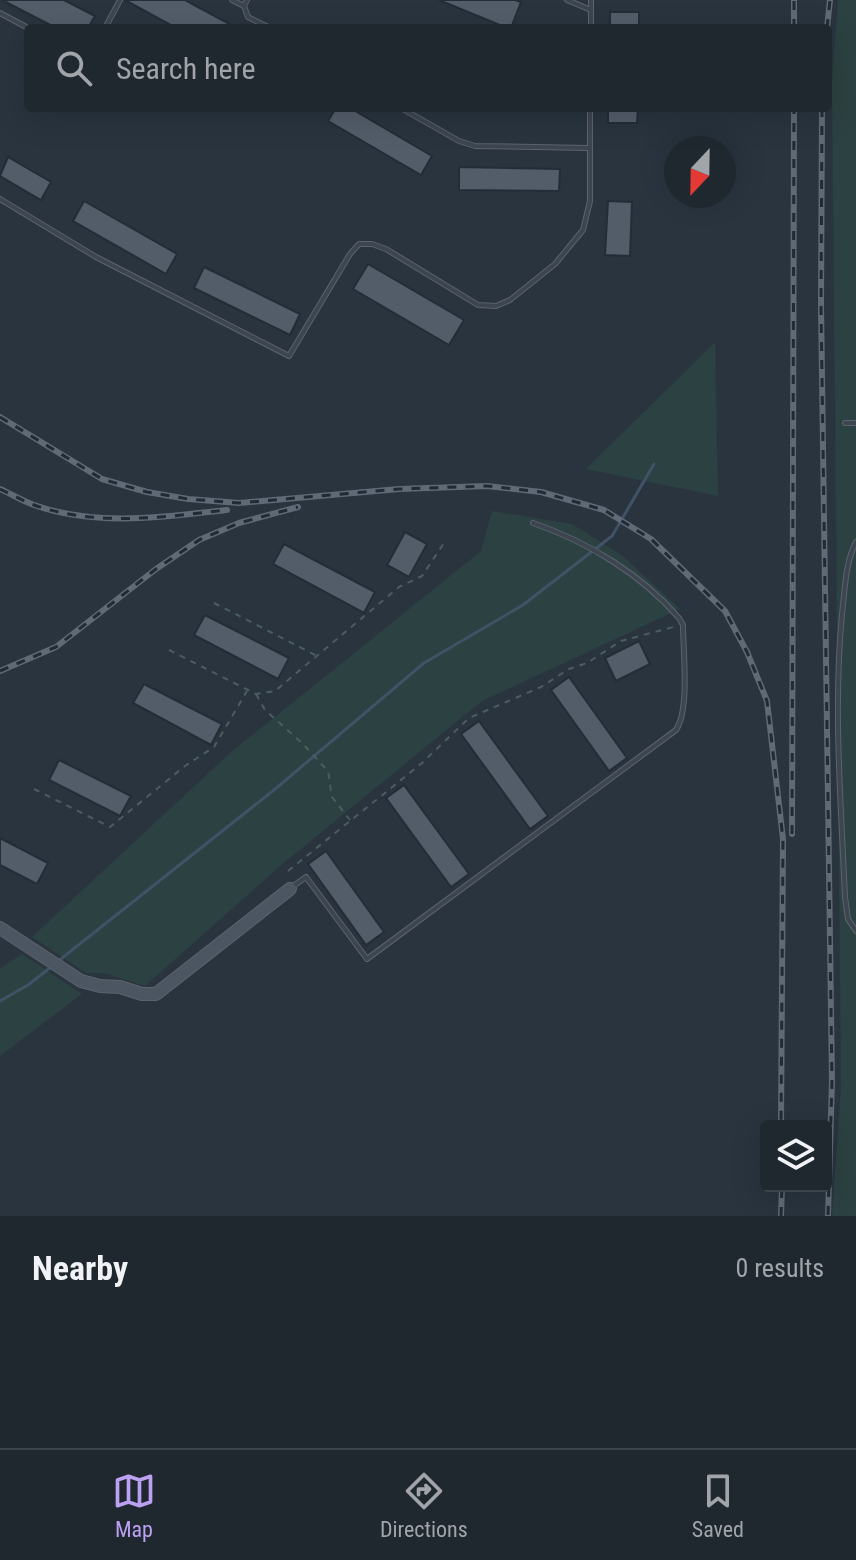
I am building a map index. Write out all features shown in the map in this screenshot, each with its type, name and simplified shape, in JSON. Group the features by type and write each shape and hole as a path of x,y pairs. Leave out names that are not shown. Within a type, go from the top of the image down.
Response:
{"street":[{"path":"0,928 74,977 100,986 156,994 290,889"}],"lane":[{"path":"107,24 120,0"},
{"path":"232,0 244,6 248,17 262,24"},
{"path":"244,6 247,0"},
{"path":"567,0 591,10"},
{"path":"591,0 591,24"},
{"path":"0,13 24,26"},
{"path":"408,112 459,141 475,146 590,148"},
{"path":"0,199 96,257 289,356 359,244 386,249 478,305 496,306 510,300 555,264 583,230 590,201 590,112"},
{"path":"845,423 856,423"},
{"path":"290,889 306,877 367,959 676,730 682,716 683,625 674,612 646,586 612,561 572,539 533,523"},
{"path":"856,542 851,552 845,588 837,669 845,897 848,919 856,931"}],"path":[{"path":"256,694 275,691 399,587 422,576 444,543"},
{"path":"214,603 318,657"},
{"path":"288,871 422,763 469,718 541,687 621,641 683,625"},
{"path":"169,650 256,694 265,710 328,771 332,797 351,821"},
{"path":"34,789 110,827 185,766 214,747 248,690"}],"green space":[{"path":"838,0 856,0 856,1216 832,1216 841,1087 832,81"},
{"path":"715,342 718,496 586,469"},
{"path":"492,511 572,524 623,556 680,609 482,701 279,867 145,986 103,973 86,973 32,937 230,753 481,551"},
{"path":"22,954 82,994 0,1056 0,969"}],"building":[{"path":"2,0 64,0 95,16 90,24 48,24"},
{"path":"125,0 185,0 230,24 169,24"},
{"path":"439,0 521,2 513,24 497,24"},
{"path":"610,12 639,12 639,24 610,24"},
{"path":"334,112 357,112 432,156 421,175 328,121"},
{"path":"608,112 638,112 637,123 608,123"},
{"path":"8,157 51,182 41,200 0,176"},
{"path":"459,167 560,169 559,191 459,190"},
{"path":"84,201 177,254 166,274 73,221"},
{"path":"608,201 632,202 630,256 605,255"},
{"path":"368,264 464,320 449,345 353,289"},
{"path":"204,267 300,314 290,335 194,288"},
{"path":"405,532 427,544 409,577 387,565"},
{"path":"284,544 375,592 364,613 273,564"},
{"path":"205,615 289,658 278,679 194,635"},
{"path":"639,641 650,664 616,681 605,658"},
{"path":"569,677 627,758 609,771 551,690"},
{"path":"144,684 222,724 211,745 133,703"},
{"path":"479,721 548,816 530,829 461,734"},
{"path":"59,760 131,796 120,816 49,780"},
{"path":"404,785 469,874 451,887 386,798"},
{"path":"0,838 48,863 37,884 0,865"},
{"path":"326,851 384,932 366,945 308,864"}],"waterway":[{"path":"57,962 274,790 424,663 523,605 612,536 654,464"},
{"path":"0,1001 51,967"}],"railway":[{"path":"794,0 794,24"},
{"path":"827,24 830,0"},
{"path":"792,834 794,112"},
{"path":"822,112 821,306 832,1081 828,1216"},
{"path":"0,417 102,479 147,492 239,503 399,489 487,486 541,492 604,510 651,539 725,611 747,652 767,701 783,839 781,1120"},
{"path":"0,489 34,505 81,516 130,518 227,510"},
{"path":"0,671 56,647 156,569 199,540 239,523 298,507"},
{"path":"781,1216 782,1192"}]}
